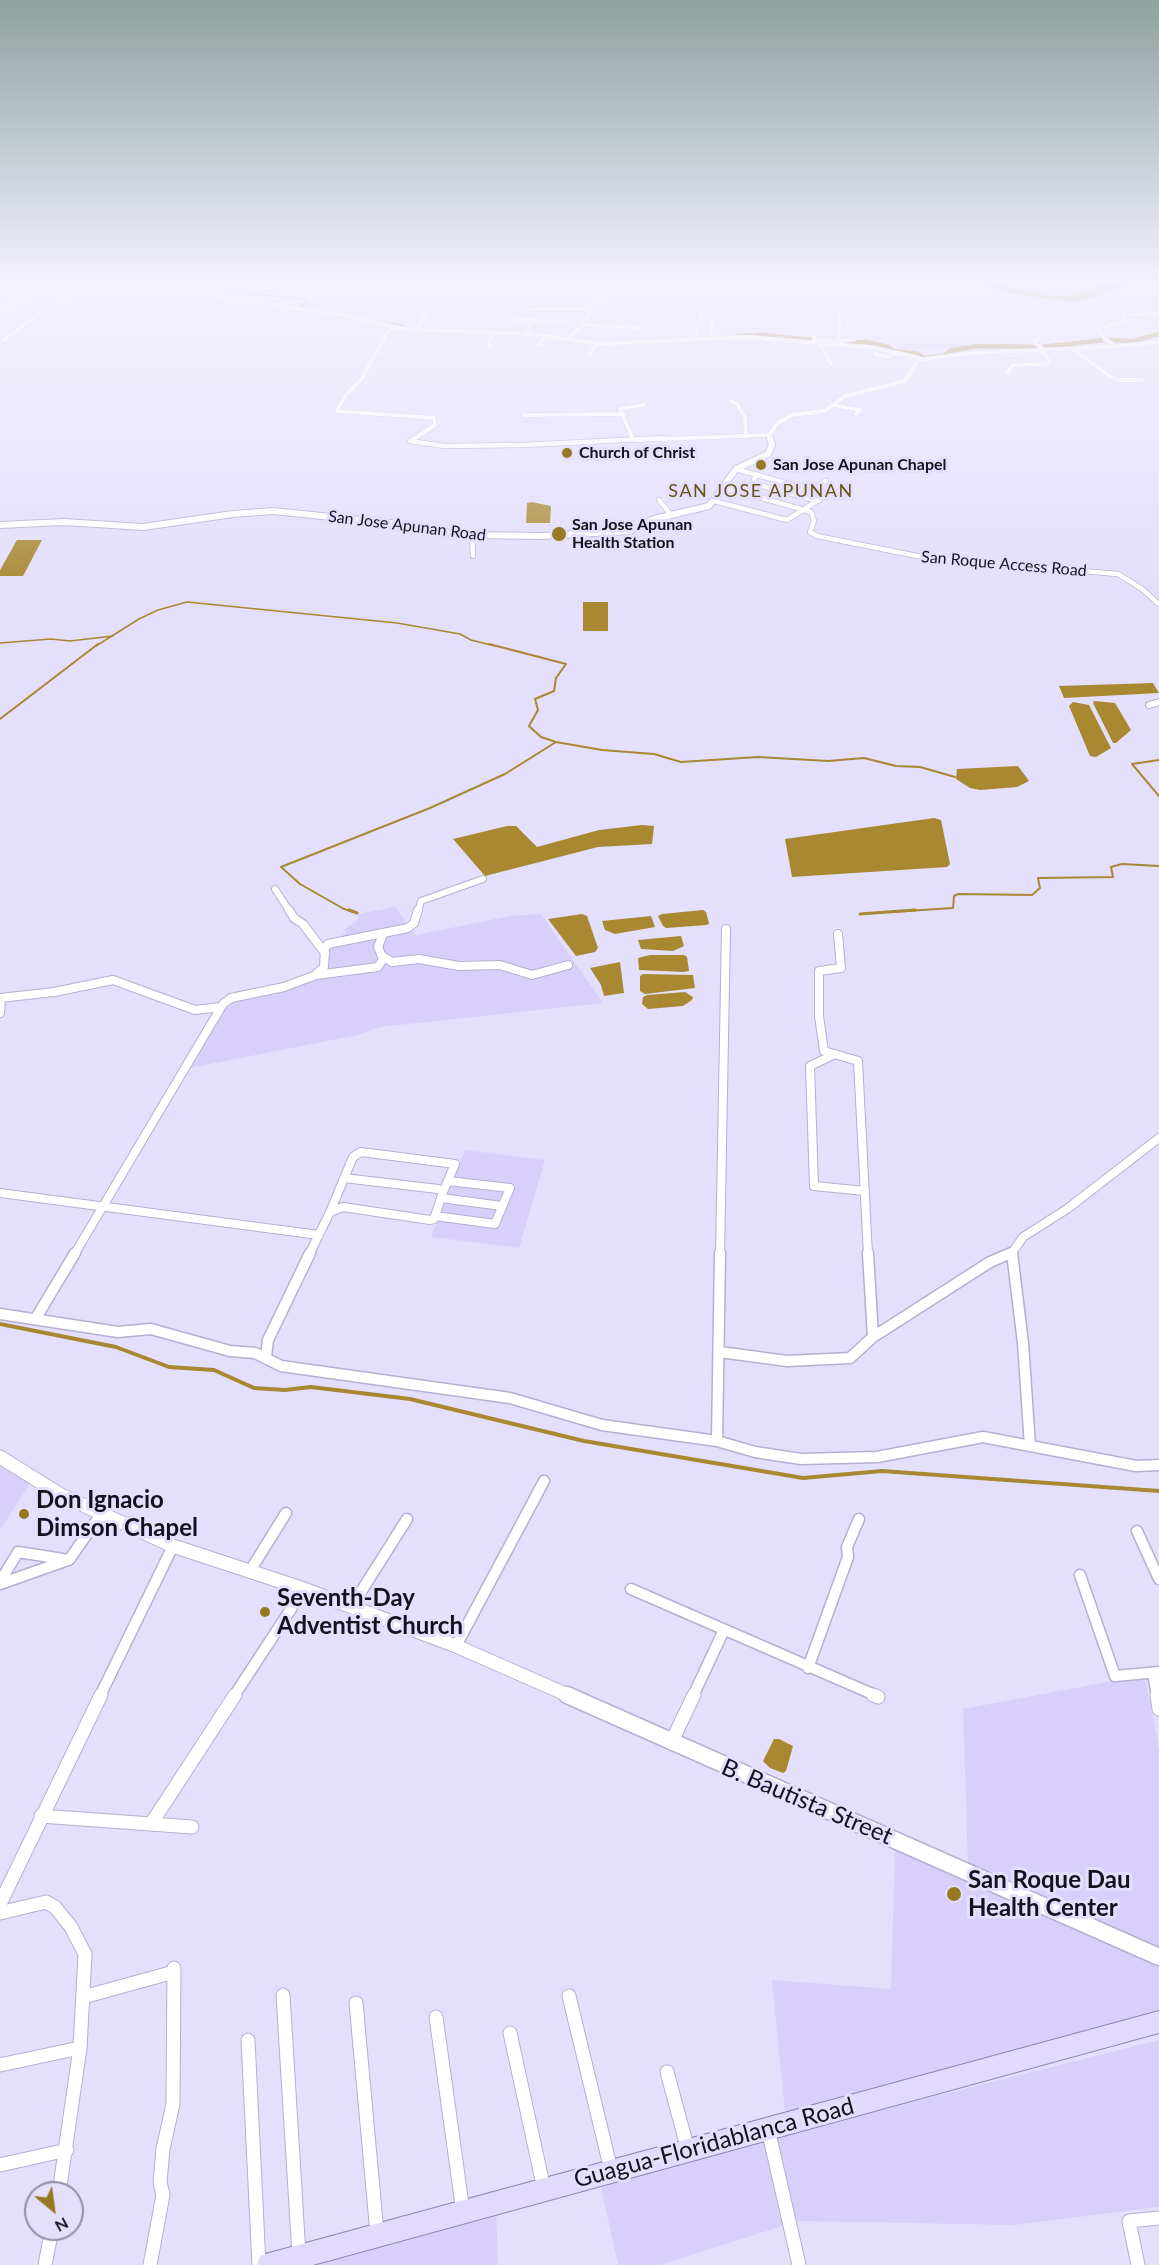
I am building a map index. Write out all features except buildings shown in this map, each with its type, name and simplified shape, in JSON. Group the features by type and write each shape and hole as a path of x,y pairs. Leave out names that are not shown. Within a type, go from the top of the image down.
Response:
{"main road":[{"name":"Guagua-Floridablanca Road","path":"269,2265 1159,2022"}],"street":[{"path":"356,385 346,395 337,411 434,418 435,425 410,441 444,446 770,435"},
{"path":"736,469 768,454 772,445 770,435 772,428 792,415 825,411 845,396 890,385"},
{"path":"731,401 745,417 746,435"},
{"path":"633,439 620,409 644,405"},
{"path":"833,405 860,410 856,414"},
{"path":"524,415 624,414"},
{"path":"736,469 810,490"},
{"name":"San Jose Apunan Road","path":"0,525 64,522 143,527 233,513 273,511 400,524 437,532 472,535 614,533 630,531 654,519 700,510 714,501 722,491 723,484 736,469"},
{"path":"757,475 753,483 818,501"},
{"path":"767,514 826,481"},
{"path":"722,491 741,492 802,510"},
{"path":"714,501 787,520 825,496"},
{"path":"659,500 671,515"},
{"name":"San Roque Access Road","path":"802,510 813,514 810,532 817,536 927,558 1118,574 1142,589 1159,604"},
{"path":"472,535 473,556"},
{"path":"1149,705 1159,702"},
{"path":"316,975 324,967 325,948 328,944 408,928 414,924 421,900 483,879"},
{"path":"275,889 294,918 303,924 325,952"},
{"path":"717,1441 726,929"},
{"path":"36,1318 182,1077 221,1007 231,998 284,987 316,975 378,967 383,959 378,947 383,934"},
{"path":"838,934 841,968 819,971 819,1016 824,1051 858,1061 873,1337"},
{"path":"382,956 392,962 419,959 459,966 500,965 532,975 568,965"},
{"path":"0,1013 1,998 54,992 113,980 195,1010 221,1007"},
{"path":"835,1054 810,1066 814,1186 866,1191"},
{"path":"720,1352 787,1361 850,1358 873,1337 990,1262 1012,1253 1023,1238 1067,1209 1159,1138"},
{"path":"266,1357 268,1341 330,1212 353,1157 366,1151 455,1164 435,1216 430,1220 343,1208 330,1212"},
{"path":"344,1178 438,1189 442,1195 502,1206"},
{"path":"435,1216 495,1224 510,1188 448,1181"},
{"path":"0,1193 319,1235"},
{"path":"1012,1253 1023,1343 1030,1446"},
{"path":"0,1314 118,1332 152,1329 230,1350 255,1353 281,1366 510,1398 602,1425 717,1441 754,1452 801,1459 877,1457 983,1437 1136,1466 1159,1465"},
{"name":"B. Bautista Street","path":"0,1457 61,1495 173,1546 304,1589 456,1646 1159,1957"},
{"path":"456,1646 544,1481"},
{"path":"250,1571 286,1513"},
{"path":"0,1583 69,1560 101,1514"},
{"path":"352,1606 407,1519"},
{"path":"808,1668 848,1557 847,1547 859,1519"},
{"path":"1137,1531 1159,1579"},
{"path":"0,1904 40,1816 173,1546"},
{"path":"0,1583 18,1552 69,1560"},
{"path":"1080,1575 1115,1676 1156,1672 1159,1708"},
{"path":"151,1824 304,1589"},
{"path":"631,1589 878,1697"},
{"path":"671,1743 724,1630"},
{"path":"40,1816 192,1827"},
{"path":"0,1913 46,1902 55,1907 71,1927 85,1954 80,2048 61,2181"},
{"path":"83,1997 174,1970 173,2104 163,2149 160,2182 164,2195 150,2265"},
{"path":"283,1995 299,2258"},
{"path":"569,1996 611,2170"},
{"path":"356,2003 377,2235"},
{"path":"436,2016 463,2212"},
{"path":"510,2032 545,2189"},
{"path":"248,2040 259,2265"},
{"path":"0,2065 80,2048"},
{"path":"667,2072 688,2151"},
{"path":"768,2129 799,2265"},
{"path":"0,2165 67,2150"},
{"path":"1138,2265 1129,2221 1159,2218"},
{"path":"45,2265 50,2241"}],"shaded area":[{"path":"527,503 551,506 550,523 526,523"},
{"path":"17,540 42,540 23,576 0,576 0,570"},
{"path":"583,602 608,602 608,631 583,631"},
{"path":"1153,683 1159,693 1064,698 1059,686"},
{"path":"1094,701 1115,703 1131,730 1116,743 1113,743"},
{"path":"1073,702 1089,705 1111,748 1096,757 1090,756 1069,706"},
{"path":"1018,766 1029,781 1017,787 980,790 970,788 956,779 957,769"},
{"path":"934,818 941,820 950,864 947,867 792,877 785,839"},
{"path":"642,825 654,826 652,844 598,847 485,876 453,839 507,826 516,826 537,847 599,830"},
{"path":"395,907 416,935 510,916 541,914 603,1003 380,1027 358,1035 189,1068 226,1002 317,976 330,945 346,933 344,930 358,920 358,914"},
{"path":"703,910 706,912 709,923 707,925 666,928 658,916 662,914"},
{"path":"582,914 587,916 598,948 595,952 576,956 548,919"},
{"path":"651,916 655,927 615,934 605,930 602,921"},
{"path":"681,936 684,946 673,951 641,949 638,940"},
{"path":"650,955 684,955 687,957 689,971 639,970 638,958"},
{"path":"620,962 624,993 604,996 601,985 590,968"},
{"path":"643,974 693,975 695,988 645,994 640,991 640,976"},
{"path":"685,992 693,997 683,1006 648,1009 642,1004 643,997 647,995"},
{"path":"465,1150 545,1160 519,1248 431,1237"},
{"path":"0,1464 31,1482 0,1530"},
{"path":"1134,1677 1146,1682 1159,1748 1159,1950 968,1864 963,1709"},
{"path":"774,1739 793,1746 786,1771 783,1773 770,1768 763,1761"},
{"path":"895,1847 1159,1961 1159,2011 785,2112 772,1980 891,1989"},
{"path":"1159,2040 1159,2207 1015,2225 798,2221 660,2265 618,2265 601,2187 833,2122"},
{"path":"496,2213 498,2265 294,2265"}],"waterway":[{"path":"112,636 158,610 187,602 397,623 460,634 471,640 495,646"},
{"path":"0,643 51,639 70,641 112,636"},
{"path":"96,646 112,636"},
{"path":"0,719 98,644"},
{"path":"489,644 566,664 556,678 554,691 535,699 538,710 529,726 541,737 556,742"},
{"path":"354,912 344,909 300,884 281,867 430,808 505,774 556,742"},
{"path":"556,742 602,750 654,754 681,762 758,757 828,761 864,758 896,766 920,767 955,777"},
{"path":"1159,760 1132,764 1159,796"},
{"path":"892,912 953,908 954,896 958,894 1032,895 1040,888 1038,878 1113,877 1111,867 1122,864 1159,866"},
{"path":"349,910 357,913"},
{"path":"860,914 915,910"},
{"path":"0,1324 116,1347 169,1367 214,1370 254,1388 285,1390 311,1387 410,1399 584,1441 803,1478 882,1471 1159,1491"}],"place":[{"name":"Church of Christ","path":"567,453"},
{"name":"San Jose Apunan Chapel","path":"761,465"},
{"name":"San Jose Apunan Health Station","path":"559,534"},
{"name":"Don Ignacio Dimson Chapel","path":"24,1514"},
{"name":"Seventh-Day Adventist Church","path":"265,1612"},
{"name":"San Roque Dau Health Center","path":"954,1894"}],"district":[{"name":"SAN JOSE APUNAN","path":"761,491"}]}
